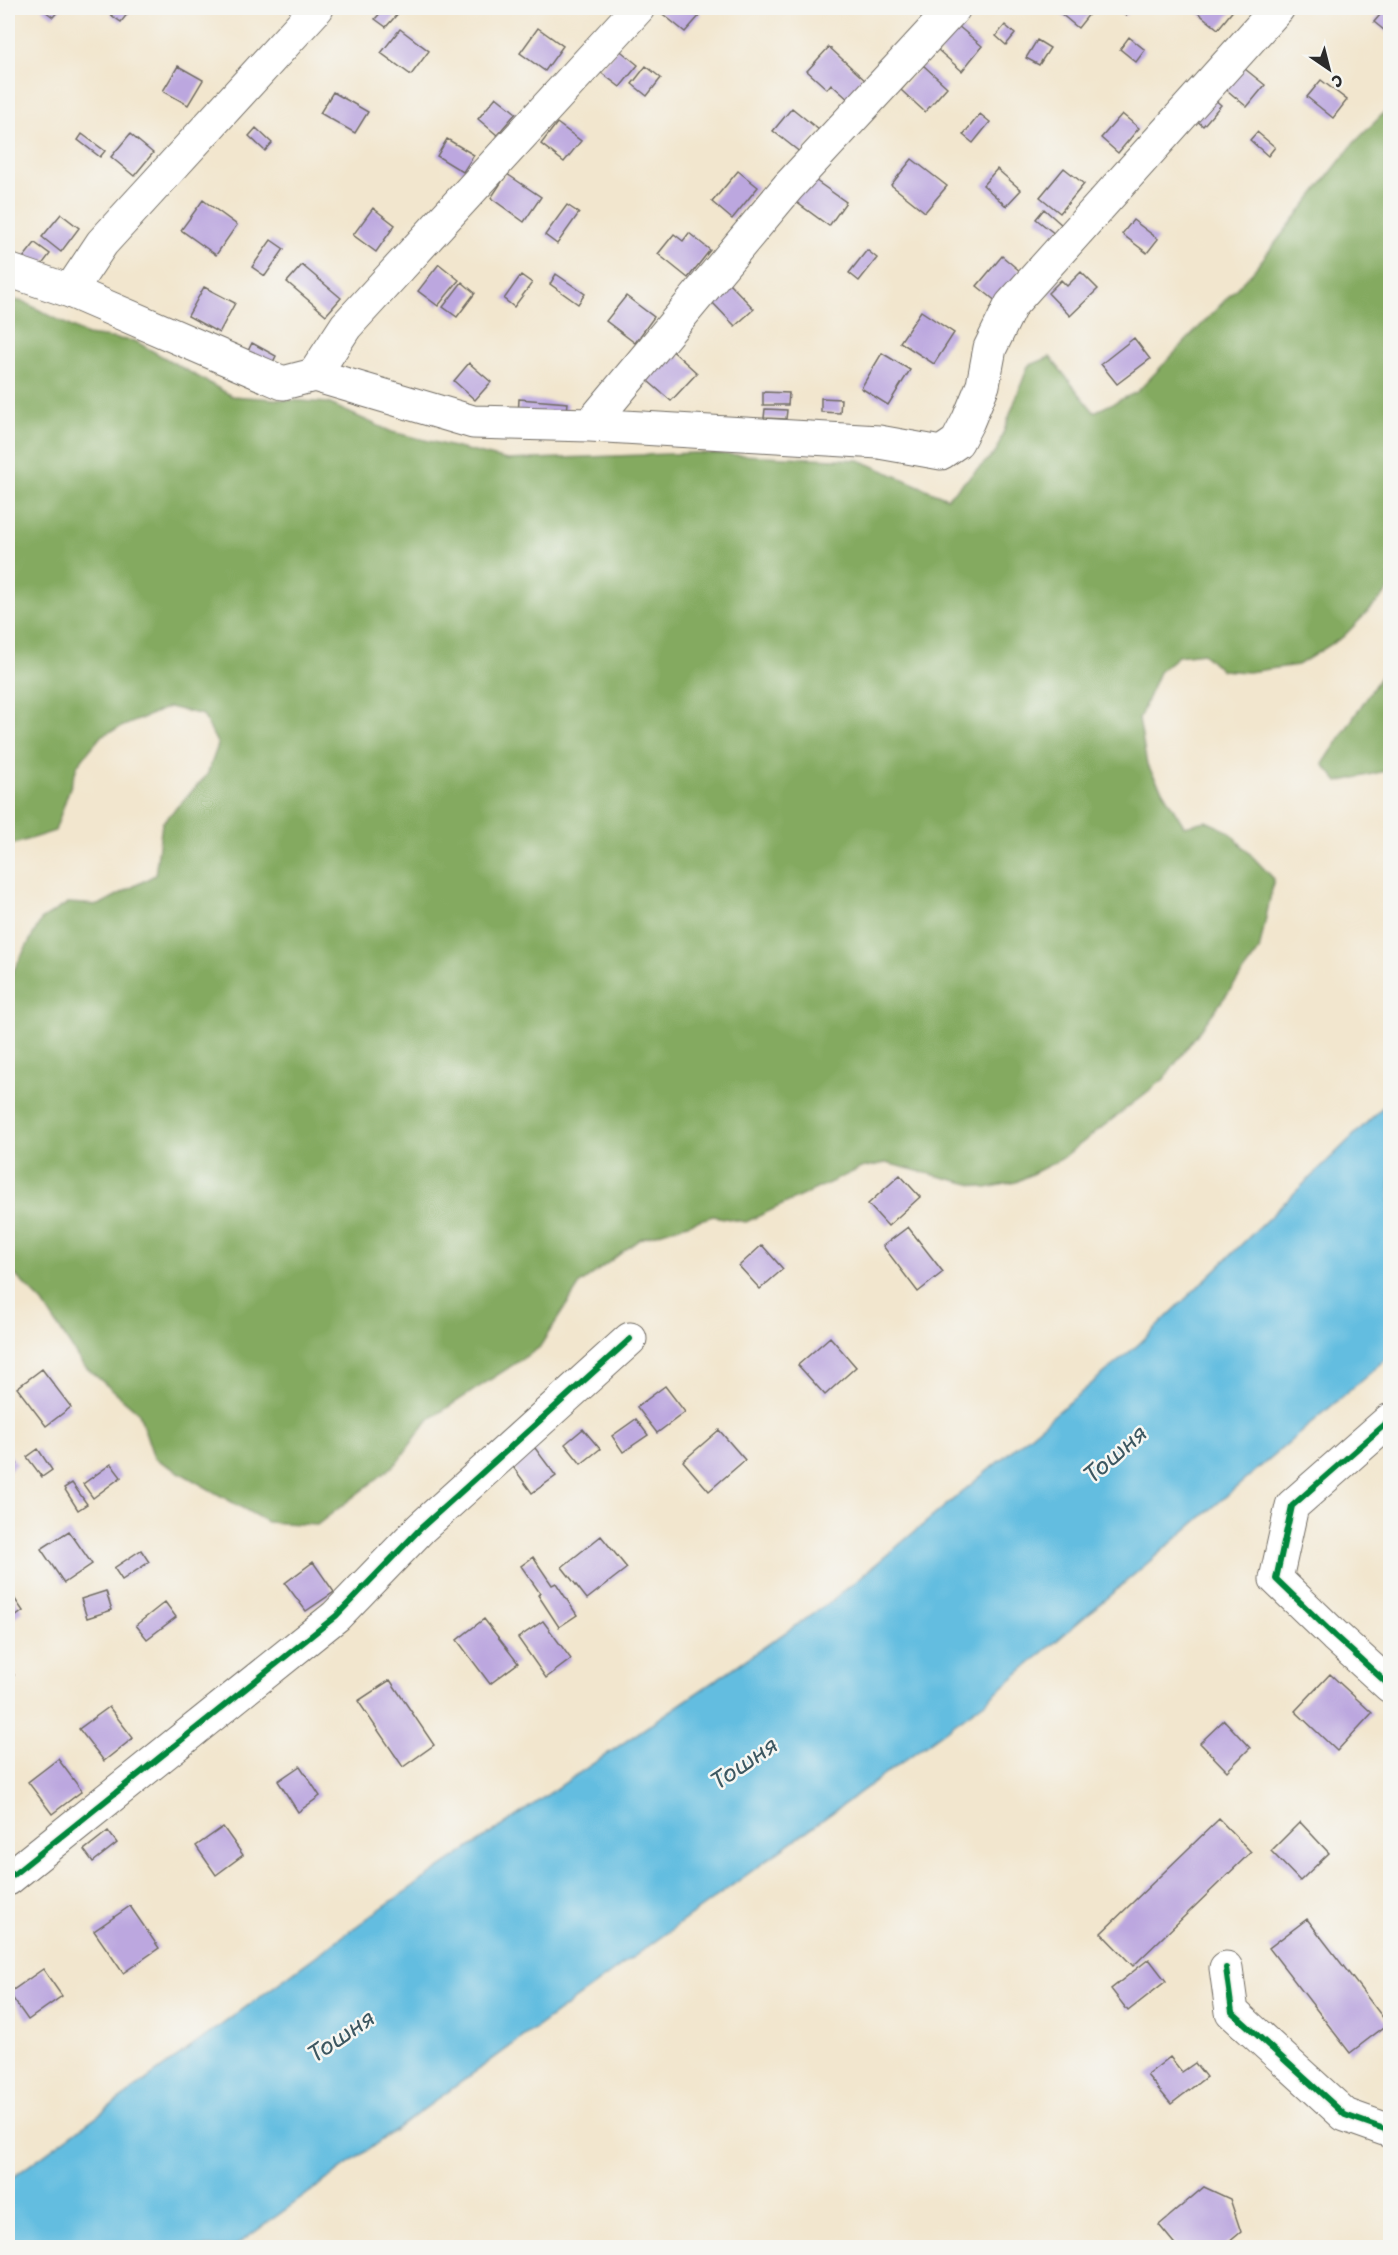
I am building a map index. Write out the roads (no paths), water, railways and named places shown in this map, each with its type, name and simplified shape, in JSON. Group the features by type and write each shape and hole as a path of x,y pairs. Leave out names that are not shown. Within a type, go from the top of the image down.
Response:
{"street":[{"path":"70,291 102,243 317,8"},
{"path":"314,375 346,326 638,8"},
{"path":"590,425 788,187 954,8"},
{"path":"8,270 70,291 282,383 314,375 473,422 590,425 879,442 941,453 957,442 969,421 983,385 990,348 1011,305 1278,8"},
{"path":"8,1879 336,1616 421,1528 630,1339"},
{"path":"1390,1420 1292,1506 1276,1579 1390,1686"},
{"path":"1226,1968 1232,2012 1345,2115 1390,2131"}],"water":[{"name":"Тошня","path":"1390,1100 1390,1356 986,1701 234,2247 8,2247 8,2181 380,1909 833,1600 1139,1344"}]}
